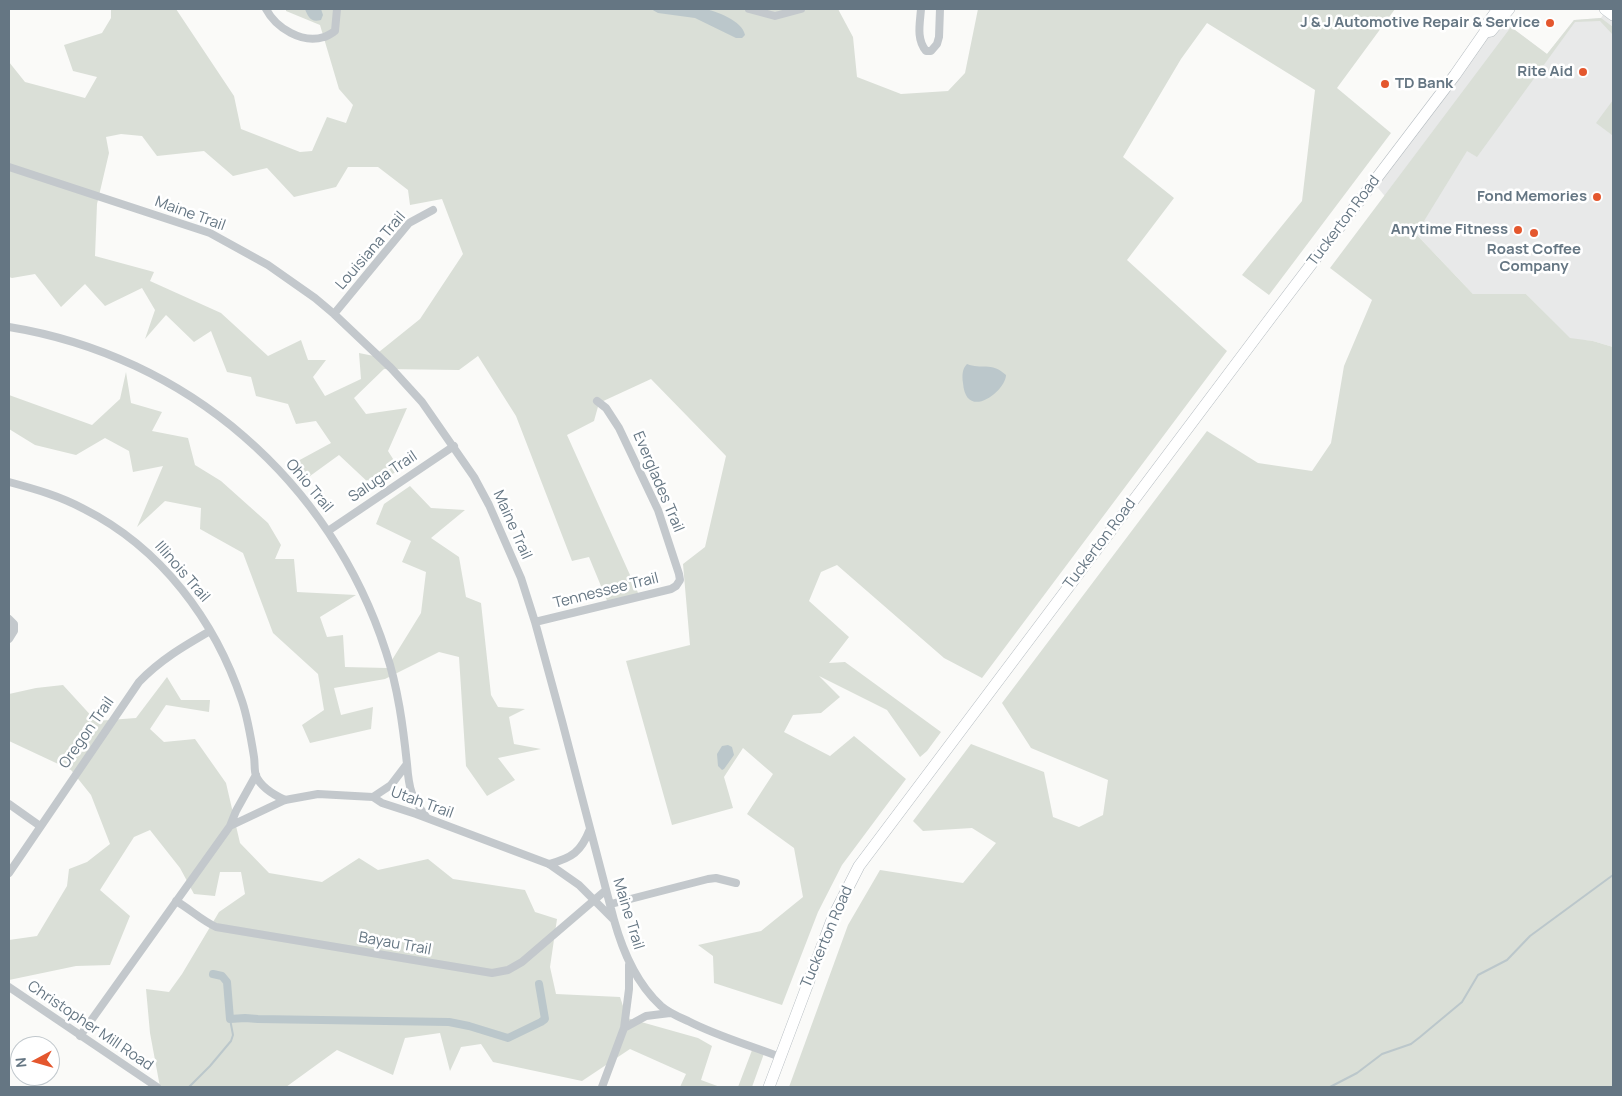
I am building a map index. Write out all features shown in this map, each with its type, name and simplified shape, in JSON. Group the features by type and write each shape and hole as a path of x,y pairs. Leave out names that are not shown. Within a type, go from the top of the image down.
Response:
{"main road":[{"name":"Tuckerton Road","path":"769,1087 833,917 859,866 1455,75 1485,32 1486,27 1498,9"},
{"name":"Tuckerton Road","path":"1485,32 1492,31 1509,9"},
{"path":"1605,9 1613,14"}],"street":[{"path":"266,9 279,27 308,38 325,37 335,31 337,9"},
{"path":"749,9 775,16 801,9"},
{"path":"921,9 921,45 926,51 932,50 937,44 940,9"},
{"name":"Maine Trail","path":"9,167 210,233 279,271 334,314 397,374 422,402 474,477 489,505 521,578 535,622 614,920 629,963 652,996 670,1013 709,1032 780,1057"},
{"name":"Louisiana Trail","path":"334,314 409,223 433,210"},
{"name":"Ohio Trail","path":"9,327 91,347 182,390 250,441 285,476 328,531 356,580 373,616 387,654 402,721 409,785 414,800 429,820"},
{"name":"Everglades Trail","path":"597,401 606,408 619,428 658,510 678,566 680,580"},
{"name":"Saluga Trail","path":"328,531 454,446"},
{"name":"Illinois Trail","path":"9,482 55,496 84,508 134,540 176,581 210,630 234,677 248,726 256,775"},
{"name":"Tennessee Trail","path":"535,622 671,589 680,580"},
{"path":"9,620 14,624 14,631 9,639"},
{"name":"Oregon Trail","path":"9,873 139,682 152,668 172,652 210,630"},
{"path":"374,797 391,784 407,764"},
{"path":"256,775 266,789 284,800"},
{"name":"Utah Trail","path":"80,1036 230,826 256,775"},
{"name":"Utah Trail","path":"230,826 284,800 318,794 374,797 382,803 549,864 579,885 614,920"},
{"path":"9,804 40,826"},
{"path":"549,864 566,860 574,854 587,838 590,830"},
{"path":"611,904 716,878 736,883"},
{"path":"594,899 606,890"},
{"name":"Bayau Trail","path":"176,900 207,924 216,927 492,974 508,970 522,962 594,899"},
{"path":"602,1087 624,1028 629,989 629,963"},
{"name":"Christopher Mill Road","path":"9,988 157,1087"},
{"path":"624,1028 646,1016 670,1013"}],"shaded area":[{"path":"690,8 714,12 734,21 743,30 745,35 742,38 736,38 695,18 658,13 651,9"},
{"path":"111,9 176,9 234,96 241,129 300,152 312,151 327,117 346,123 353,105 339,89 320,25 286,11 286,9 838,9 853,37 857,77 901,94 948,91 965,73 978,9 1395,9 1337,88 1391,133 1269,295 1242,275 1302,201 1315,90 1207,23 1181,59 1123,157 1174,198 1127,260 1227,351 982,678 944,658 837,565 821,572 809,601 849,637 829,663 845,662 941,732 927,751 920,757 887,710 819,676 840,697 821,713 793,715 784,732 830,756 854,736 906,779 842,865 818,912 782,1005 714,983 713,956 698,945 761,931 803,897 794,848 747,814 773,774 743,748 724,777 733,808 672,825 626,661 690,645 683,564 705,547 726,456 651,379 599,403 594,421 567,435 639,595 608,603 589,557 572,561 516,416 478,356 459,370 384,369 354,398 366,414 407,408 388,451 400,470 371,485 339,455 299,484 296,462 331,443 316,421 296,424 288,404 256,396 251,377 227,372 211,331 194,342 166,315 145,339 155,310 142,288 105,306 85,284 61,307 35,274 9,277 9,62 25,82 85,98 97,77 73,71 64,45 102,33 111,18","holes":["121,134 142,136 157,156 204,151 233,176 267,168 294,197 336,187 348,167 378,167 408,190 410,205 442,199 463,254 420,319 374,356 359,353 361,379 325,396 313,377 326,360 308,360 301,340 268,356 221,313 150,281 154,272 95,256 97,204 109,153 106,137"]},
{"path":"305,9 321,9 323,15 321,20 315,21 310,19"},
{"path":"1607,9 1613,10 1613,347 1593,341 1570,339 1526,294 1473,294 1416,234 1374,183 1500,19 1547,54 1574,20 1601,18"},
{"path":"1601,18 1613,27 1613,35 1600,21 1575,22 1477,157 1467,151 1416,234 1473,294 1526,294 1570,338 1593,341 1613,347 1613,1087 789,1087 848,925 880,870 963,883 996,843 972,828 923,831 913,821 971,744 1044,772 1053,817 1079,827 1103,815 1108,780 1031,748 1002,703 1207,431 1258,463 1312,471 1331,443 1344,366 1372,300 1330,268 1511,27 1547,54 1574,20"},
{"path":"1613,100 1613,133 1612,135 1596,123"},
{"path":"967,364 996,368 1006,375 1004,382 986,400 978,402 971,400 966,395 963,380 963,370"},
{"path":"126,372 131,403 162,412 152,431 188,438 195,465 221,481 268,523 281,545 275,559 294,559 297,592 356,595 320,617 327,637 343,635 345,667 387,668 421,613 426,572 402,562 411,541 376,524 384,504 410,486 431,508 465,510 431,538 459,557 466,597 481,603 491,695 498,707 525,709 509,717 514,744 541,749 498,758 515,780 487,796 466,766 459,657 439,652 385,679 334,688 341,715 373,707 371,729 310,743 302,725 324,710 318,674 273,633 243,553 200,529 201,508 165,501 137,527 163,466 133,472 129,451 105,438 76,455 35,445 9,429 9,395 92,425 120,399"},
{"path":"167,677 181,700 210,700 209,712 166,705 150,729 164,742 195,739 226,783 240,843 269,873 322,882 359,858 378,870 428,859 453,879 525,890 535,912 557,919 550,967 556,994 620,997 627,1018 698,1038 712,1046 701,1080 720,1087 680,1087 686,1074 630,1049 582,1081 493,1062 481,1044 461,1047 450,1071 440,1033 405,1038 393,1075 337,1050 286,1087 160,1087 150,1033 146,989 169,992 219,912 245,894 241,872 220,872 215,896 194,894 180,868 150,830 134,837 100,890 130,916 110,965 76,966 9,980 9,940 37,936 67,886 69,869 87,862 110,844 91,795 71,770 9,741 9,694 63,685 96,721 136,718"},
{"path":"728,745 732,747 734,755 722,770 718,766 717,754 722,746"},
{"path":"754,1045 766,1048 752,1087 738,1087"}],"waterway":[{"path":"1330,1087 1357,1073 1382,1054 1411,1044 1462,1002 1478,975 1507,960 1530,936 1613,875"},
{"path":"213,974 222,976 227,982 230,1019 449,1022 508,1038 545,1019 539,984"},
{"path":"189,1087 231,1041 233,1035 230,1019"}],"place":[{"name":"J & J Automotive Repair & Service","path":"1550,23"},
{"name":"Rite Aid","path":"1583,72"},
{"name":"TD Bank","path":"1385,84"},
{"name":"Fond Memories","path":"1597,197"},
{"name":"Anytime Fitness","path":"1518,230"},
{"name":"Roast Coffee Company","path":"1534,233"}]}
